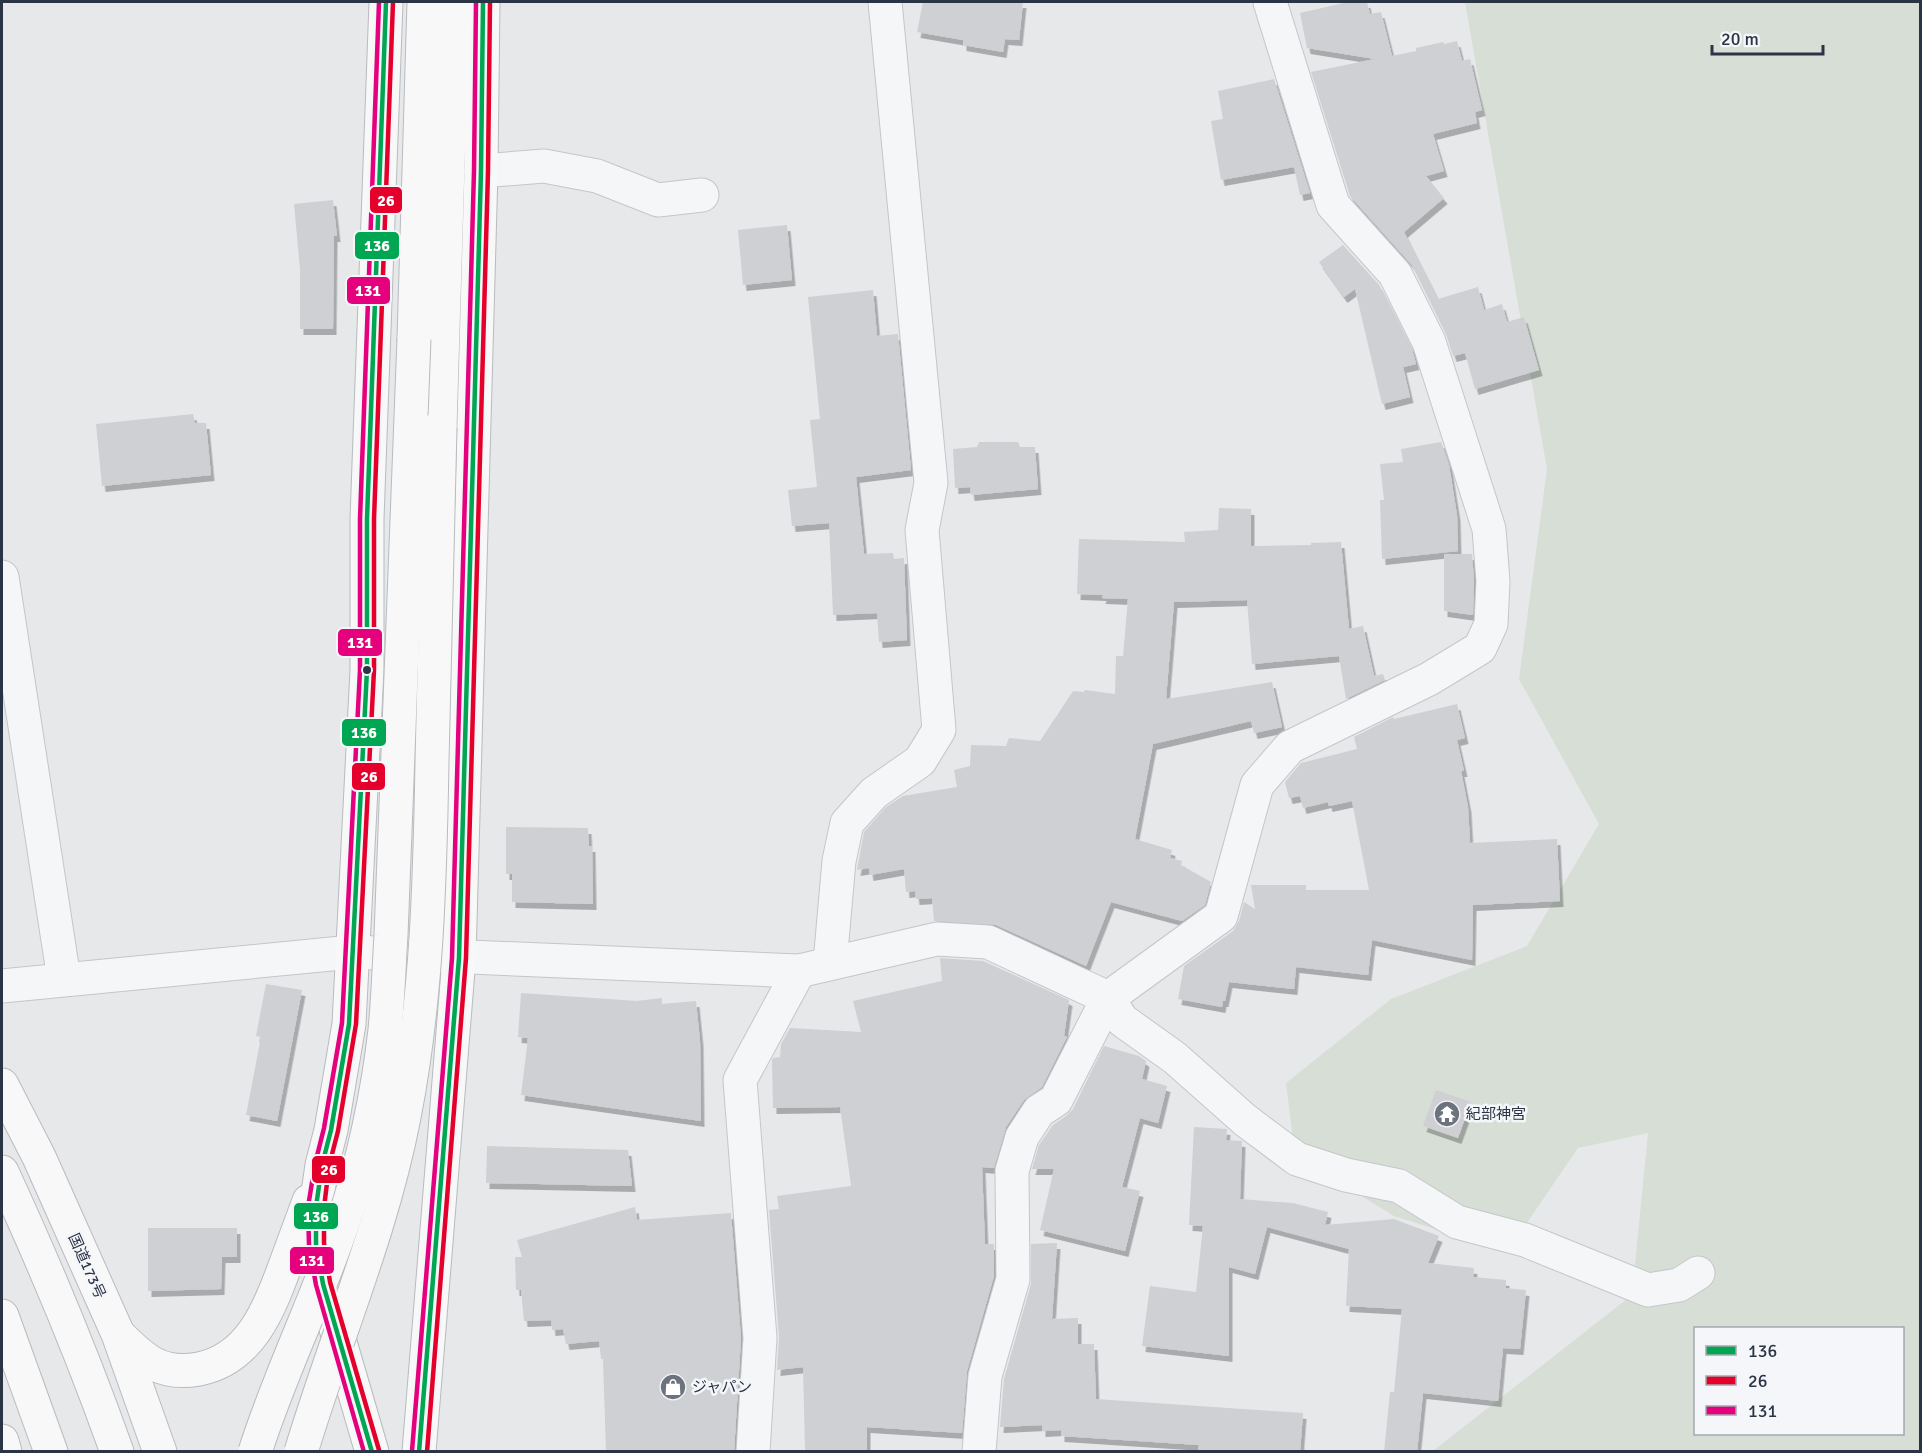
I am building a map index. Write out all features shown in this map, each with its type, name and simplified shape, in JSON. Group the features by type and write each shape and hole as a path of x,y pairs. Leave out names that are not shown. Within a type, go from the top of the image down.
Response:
{"highway":[{"path":"118,1334 142,1358 165,1368 187,1371 214,1366 235,1354 255,1332 270,1306 322,1165 331,1130 346,1044 367,670 367,519 386,2"},
{"path":"255,1452 268,1411 305,1325 344,1221 368,1129 384,1032 391,935 414,339 424,2"},
{"path":"301,1452 367,1259 387,1192 404,1116 418,1032 431,833 453,2"},
{"path":"419,1452 459,958 481,171 483,2"},
{"name":"国道173号","path":"2,1085 39,1157 118,1334 160,1452"},
{"path":"322,1165 316,1207 316,1244 322,1284 372,1452"},
{"path":"2,1172 43,1260 92,1382 117,1452"},
{"path":"2,1316 51,1452"},
{"path":"2,1441 5,1452"}],"street":[{"path":"753,1452 760,1338 740,1080 815,967 847,823 874,793 920,761 939,730 922,530 931,483 885,2"},
{"path":"979,1452 985,1376 1013,1279 1012,1171 1022,1137 1039,1111 1056,1100 1108,998 1221,916 1257,785 1290,747 1429,679 1480,648 1491,624 1490,529 1430,342 1395,274 1333,205 1269,2"},
{"path":"481,171 544,166 597,176 658,200 702,195"},
{"path":"2,577 64,979"},
{"path":"2,986 352,952 459,958 815,967 937,939 988,942 1108,998 1122,1020 1175,1058 1245,1120 1297,1159 1346,1175 1399,1186 1457,1222 1526,1240 1648,1290 1679,1285 1698,1273"}],"shaded area":[{"path":"1465,2 1920,2 1920,1451 1433,1451 1632,1295 1648,1133 1578,1148 1507,1252 1394,1216 1295,1155 1286,1083 1391,999 1527,946 1599,824 1519,679 1547,469"}],"building":[{"path":"923,2 1023,2 1019,40 1005,39 1003,52 963,45 963,40 917,32"},
{"path":"1348,2 1367,2 1370,14 1381,12 1392,56 1416,51 1416,48 1457,41 1462,61 1470,59 1482,110 1475,112 1477,123 1433,134 1444,171 1426,176 1444,198 1404,232 1438,299 1478,287 1484,310 1502,304 1507,322 1524,317 1539,370 1475,389 1465,353 1453,356 1446,334 1412,265 1350,196 1311,72 1375,59 1307,48 1300,13"},
{"path":"1274,79 1310,193 1300,195 1294,167 1221,180 1211,121 1223,119 1218,91"},
{"path":"333,200 337,236 334,236 333,329 300,329 300,269 294,204"},
{"path":"787,225 792,280 743,285 738,230"},
{"path":"1343,245 1379,285 1412,349 1416,364 1403,367 1410,397 1382,404 1355,289 1344,297 1319,262"},
{"path":"873,290 877,336 898,334 911,470 856,477 864,554 893,553 894,559 904,558 907,640 879,642 877,613 833,615 829,523 792,526 788,490 817,487 810,420 820,419 808,297"},
{"path":"193,414 195,423 206,423 211,475 102,486 96,424"},
{"path":"979,442 1018,442 1020,447 1035,447 1038,489 971,495 970,487 955,488 953,449 977,447"},
{"path":"1441,442 1449,465 1457,515 1458,551 1382,559 1380,500 1384,500 1380,464 1403,462 1401,449"},
{"path":"1219,508 1251,509 1251,546 1341,542 1349,629 1363,626 1374,676 1383,674 1385,680 1346,699 1339,656 1252,664 1247,600 1174,602 1166,699 1272,682 1282,727 1254,733 1251,721 1153,744 1135,839 1172,850 1170,858 1182,861 1181,865 1211,882 1205,905 1182,921 1111,902 1086,966 996,925 934,921 932,898 916,899 915,891 906,892 904,869 870,875 869,868 857,870 864,832 886,807 903,796 957,787 954,770 970,766 971,745 1006,746 1009,738 1040,741 1073,691 1084,692 1085,690 1115,694 1116,656 1123,656 1128,599 1077,594 1079,539 1185,542 1184,532 1218,530"},
{"path":"1444,554 1472,554 1473,615 1444,611"},
{"path":"1457,704 1465,738 1457,740 1464,771 1461,771 1468,807 1470,843 1557,839 1560,901 1473,905 1472,960 1372,940 1368,975 1296,967 1294,989 1229,982 1222,1007 1178,999 1184,966 1233,931 1239,921 1244,902 1255,909 1251,885 1306,885 1306,890 1369,890 1352,801 1329,806 1328,802 1303,808 1300,796 1289,798 1285,782 1301,763 1357,749 1354,737 1393,717 1394,719"},
{"path":"506,827 588,828 589,846 592,846 593,904 512,902 512,874 506,874"},
{"path":"940,958 983,961 1069,1000 1064,1036 1067,1037 1042,1087 1024,1100 1006,1127 994,1168 982,1167 985,1244 994,1244 994,1276 967,1371 962,1433 867,1427 867,1452 805,1450 803,1367 777,1370 779,1337 769,1210 779,1209 777,1196 851,1185 840,1107 773,1108 772,1060 780,1057 781,1044 790,1028 861,1032 853,1001 942,981"},
{"path":"266,984 302,990 277,1121 246,1115 261,1037 256,1036"},
{"path":"521,993 637,1001 662,998 662,1004 696,1001 700,1041 701,1121 521,1095 528,1038 518,1037"},
{"path":"1104,1046 1139,1056 1146,1061 1142,1079 1167,1086 1158,1123 1140,1118 1122,1187 1140,1191 1125,1251 1040,1230 1054,1169 1032,1169 1039,1145 1053,1125 1073,1109"},
{"name":"紀部神宮","path":"1436,1090 1471,1102 1458,1138 1423,1126"},
{"path":"1194,1127 1227,1129 1226,1140 1242,1141 1240,1199 1293,1203 1328,1212 1325,1225 1394,1219 1439,1236 1428,1263 1474,1268 1473,1277 1506,1280 1506,1288 1526,1290 1520,1349 1503,1348 1498,1401 1423,1393 1417,1452 1384,1452 1390,1392 1394,1392 1402,1309 1346,1306 1349,1249 1267,1227 1255,1274 1229,1267 1229,1356 1142,1346 1150,1286 1196,1292 1203,1226 1189,1225"},
{"path":"487,1146 628,1150 632,1186 486,1183"},
{"path":"635,1207 637,1220 731,1213 741,1338 734,1452 606,1452 603,1359 601,1359 599,1341 566,1344 563,1329 552,1330 551,1320 524,1321 521,1290 516,1290 515,1257 522,1257 517,1240"},
{"path":"148,1228 237,1228 237,1257 222,1257 221,1289 148,1291"},
{"path":"1057,1243 1052,1319 1078,1318 1078,1344 1094,1344 1096,1399 1303,1413 1300,1452 1198,1452 1199,1445 1061,1436 1061,1430 1042,1431 1042,1425 1000,1427 1004,1379 1031,1284 1031,1244"}],"transit line":[{"name":"131","path":"364,1452 316,1285 309,1245 308,1207 342,1023 360,670 360,519 379,2"},
{"name":"136","path":"372,1452 323,1284 316,1244 316,1207 349,1024 367,670 367,519 386,2"},
{"name":"26","path":"379,1450 330,1282 324,1243 324,1208 329,1166 338,1131 356,1024 374,670 374,519 393,2"},
{"name":"131","path":"412,1451 452,958 474,171 476,2"},
{"name":"136","path":"419,1452 459,958 481,171 483,2"},
{"name":"26","path":"427,1452 466,958 488,171 490,2"}],"place":[{"name":"紀部神宮","path":"1447,1114"},
{"name":"ジャパン","path":"673,1387"}]}
